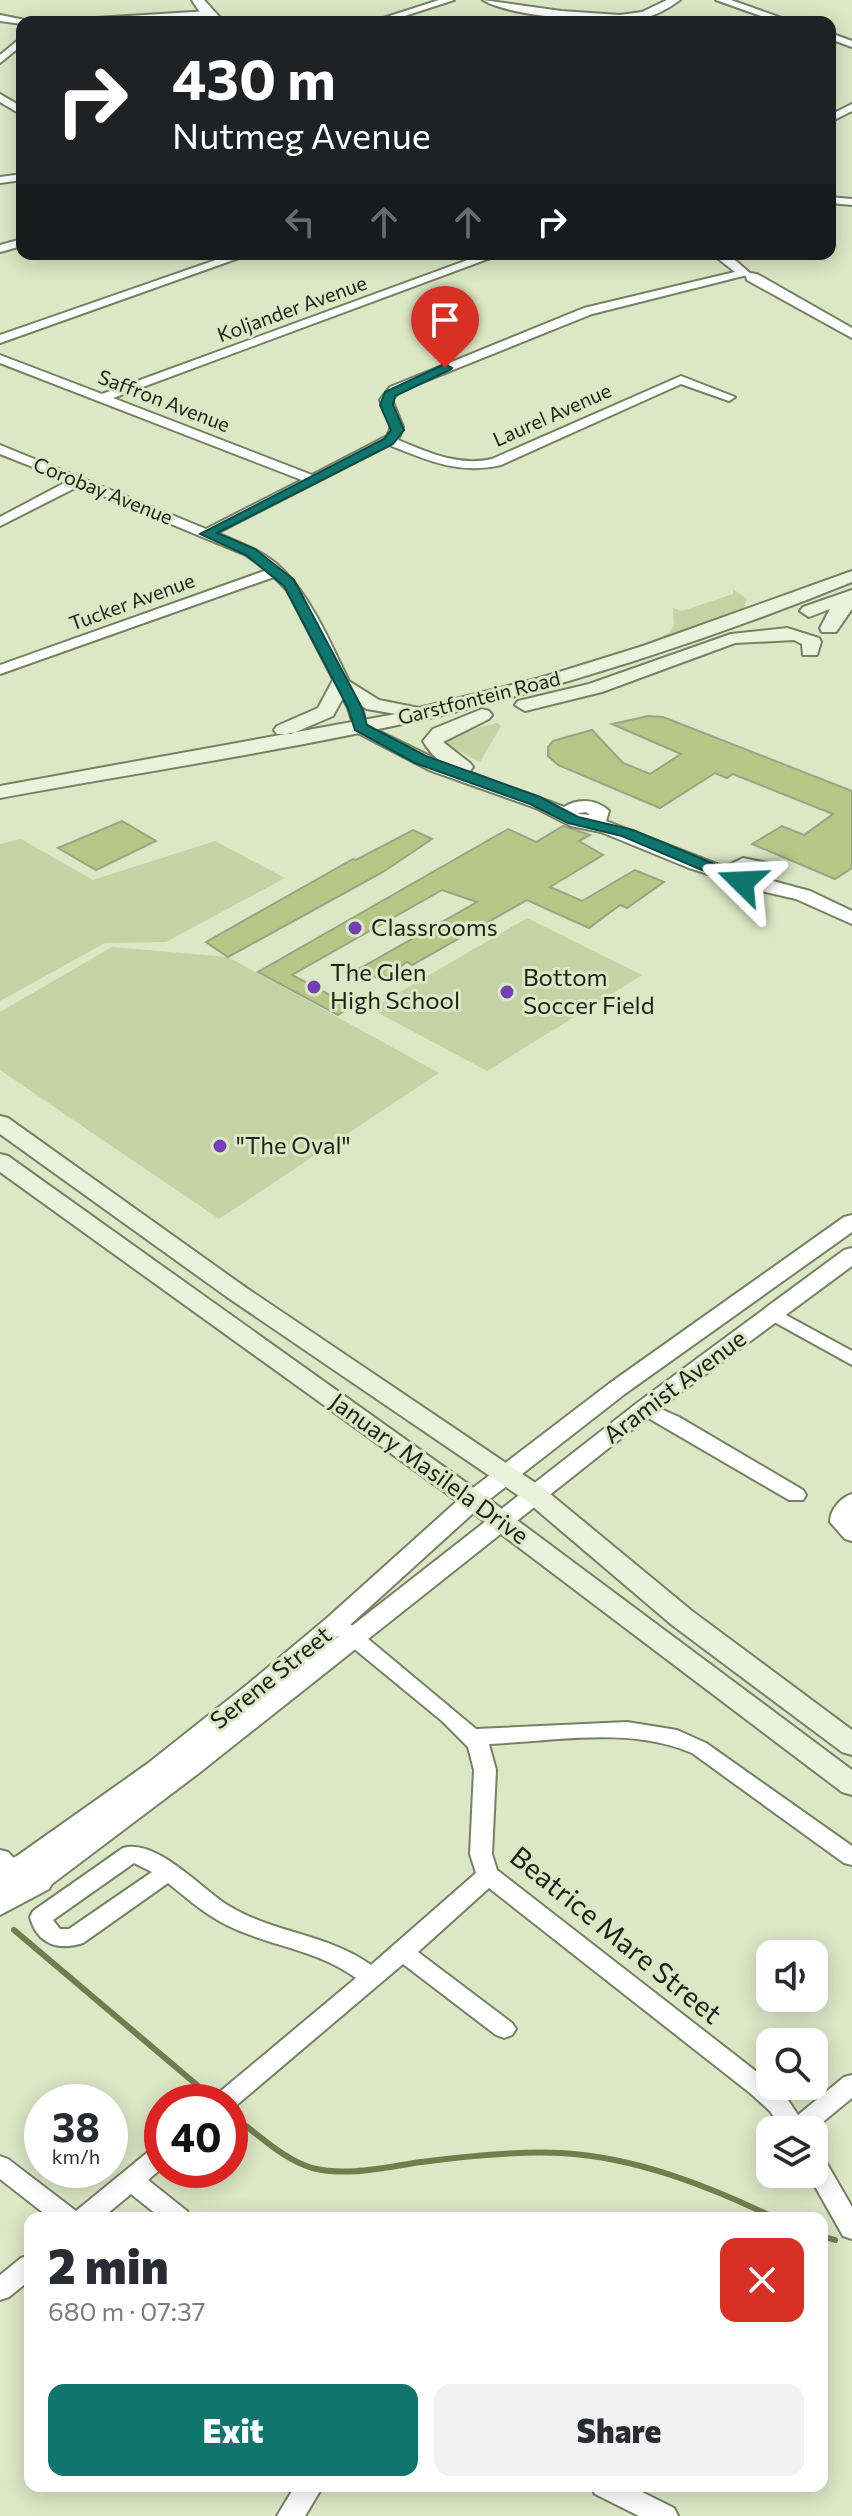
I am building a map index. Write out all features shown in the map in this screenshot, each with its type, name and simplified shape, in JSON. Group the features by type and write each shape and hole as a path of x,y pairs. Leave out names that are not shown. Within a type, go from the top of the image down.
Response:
{"main road":[{"name":"Garstfontein Road","path":"0,806 438,711 659,648 852,576"},
{"path":"829,628 836,614 852,597"},
{"name":"Garstfontein Road","path":"0,792 373,726 482,715 595,688 852,597"},
{"path":"738,638 783,634 802,636 812,642 810,651"},
{"path":"254,747 326,712 341,686 378,706 438,711"},
{"path":"463,767 437,749 433,741 440,733 482,715"},
{"name":"January Masilela Drive","path":"0,1123 236,1292 534,1494 682,1618 852,1745"},
{"name":"January Masilela Drive","path":"0,1161 473,1500 852,1785"}],"street":[{"path":"198,0 210,16"},
{"path":"396,16 449,0"},
{"path":"488,0 519,8 611,16"},
{"path":"632,16 643,15 675,0"},
{"path":"721,0 761,16"},
{"path":"164,16 206,13"},
{"path":"0,60 16,47"},
{"path":"0,339 227,260"},
{"name":"Koljander Avenue","path":"102,398 479,260"},
{"path":"728,260 846,331"},
{"path":"736,260 750,274"},
{"path":"206,534 389,441 398,430 386,405 394,390 588,311 750,274"},
{"name":"Saffron Avenue","path":"0,359 314,480"},
{"name":"Laurel Avenue","path":"389,441 456,465 476,467 496,462 681,380 729,397"},
{"name":"Corobay Avenue","path":"0,449 251,552 277,571 293,588 341,686 373,726"},
{"path":"0,522 78,481"},
{"name":"Tucker Avenue","path":"0,670 277,571"},
{"path":"373,726 689,861 735,870 742,882 759,877 852,908"},
{"path":"373,726 420,760 585,814"},
{"path":"759,877 852,918"},
{"name":"Aramist Avenue","path":"506,1476 618,1388 852,1222"},
{"name":"Aramist Avenue","path":"501,1521 645,1408 852,1255"},
{"path":"773,1314 852,1359"},
{"path":"645,1408 796,1495"},
{"name":"Serene Street","path":"344,1630 473,1500 506,1476"},
{"path":"850,1502 841,1510 840,1522 852,1534"},
{"name":"Serene Street","path":"14,1879 344,1630 501,1521"},
{"path":"344,1630 473,1737 627,1730 670,1735 699,1748 852,1857"},
{"name":"Beatrice Mare Street","path":"473,1737 482,1752 485,1770 481,1854 488,1875 758,2086 786,2116"},
{"path":"166,1873 75,1937 62,1940 43,1926 41,1917 131,1854 139,1855 166,1873 224,1915 324,1947 350,1959 371,1977"},
{"path":"245,2084 488,1875"},
{"path":"401,1951 504,2029"},
{"path":"813,2116 852,2084"},
{"path":"0,2166 60,2212"},
{"path":"92,2212 144,2169"},
{"path":"131,2180 171,2212"},
{"path":"828,2187 852,2229"},
{"path":"0,2290 24,2270"},
{"path":"290,2516 306,2492"},
{"path":"616,2492 665,2516"}],"green space":[{"path":"733,589 747,599 743,610 615,656 669,633 674,625 673,608 682,611 733,594"},
{"path":"497,723 501,726 480,762 445,744 446,738 452,734"},
{"path":"21,839 93,880 215,841 285,878 166,942 105,943 0,1001 0,844"},
{"name":"Bottom Soccer Field","path":"527,918 642,975 487,1071 371,1009"},
{"name":"\"The Oval\"","path":"112,947 228,957 439,1073 219,1219 0,1070 0,1012"}],"building":[{"path":"648,716 663,717 852,791 852,868 835,879 752,844 782,826 804,835 833,814 733,774 727,778 715,773 660,808 558,765 548,756 548,747 553,741 592,730 623,763 650,774 681,754 612,724"},
{"path":"122,821 156,841 96,870 58,848"},
{"path":"563,826 590,835 579,841 603,855 550,887 582,901 635,870 664,882 627,908 620,905 589,928 527,900 412,965 407,962 381,980 359,969 477,902 442,890 292,975 351,1006 338,1015 258,972 508,829 536,842"},
{"path":"413,830 432,839 383,872 228,957 206,942 353,859"}],"waterway":[{"path":"14,1930 196,2084"},
{"path":"248,2128 294,2160 325,2171 366,2170 508,2153 561,2153 644,2167 724,2195 762,2212"},
{"path":"828,2238 835,2240"}],"place":[{"name":"Classrooms","path":"355,928"},
{"name":"The Glen High School","path":"314,987"},
{"name":"Bottom Soccer Field","path":"507,992"},
{"name":"\"The Oval\"","path":"220,1146"}],"route":[{"path":"445,368 389,394 386,405 398,430 389,441 206,534 251,552 290,583 355,708 360,727 420,760 515,793 568,815 573,820 627,833 700,865 732,875 742,882"}]}
